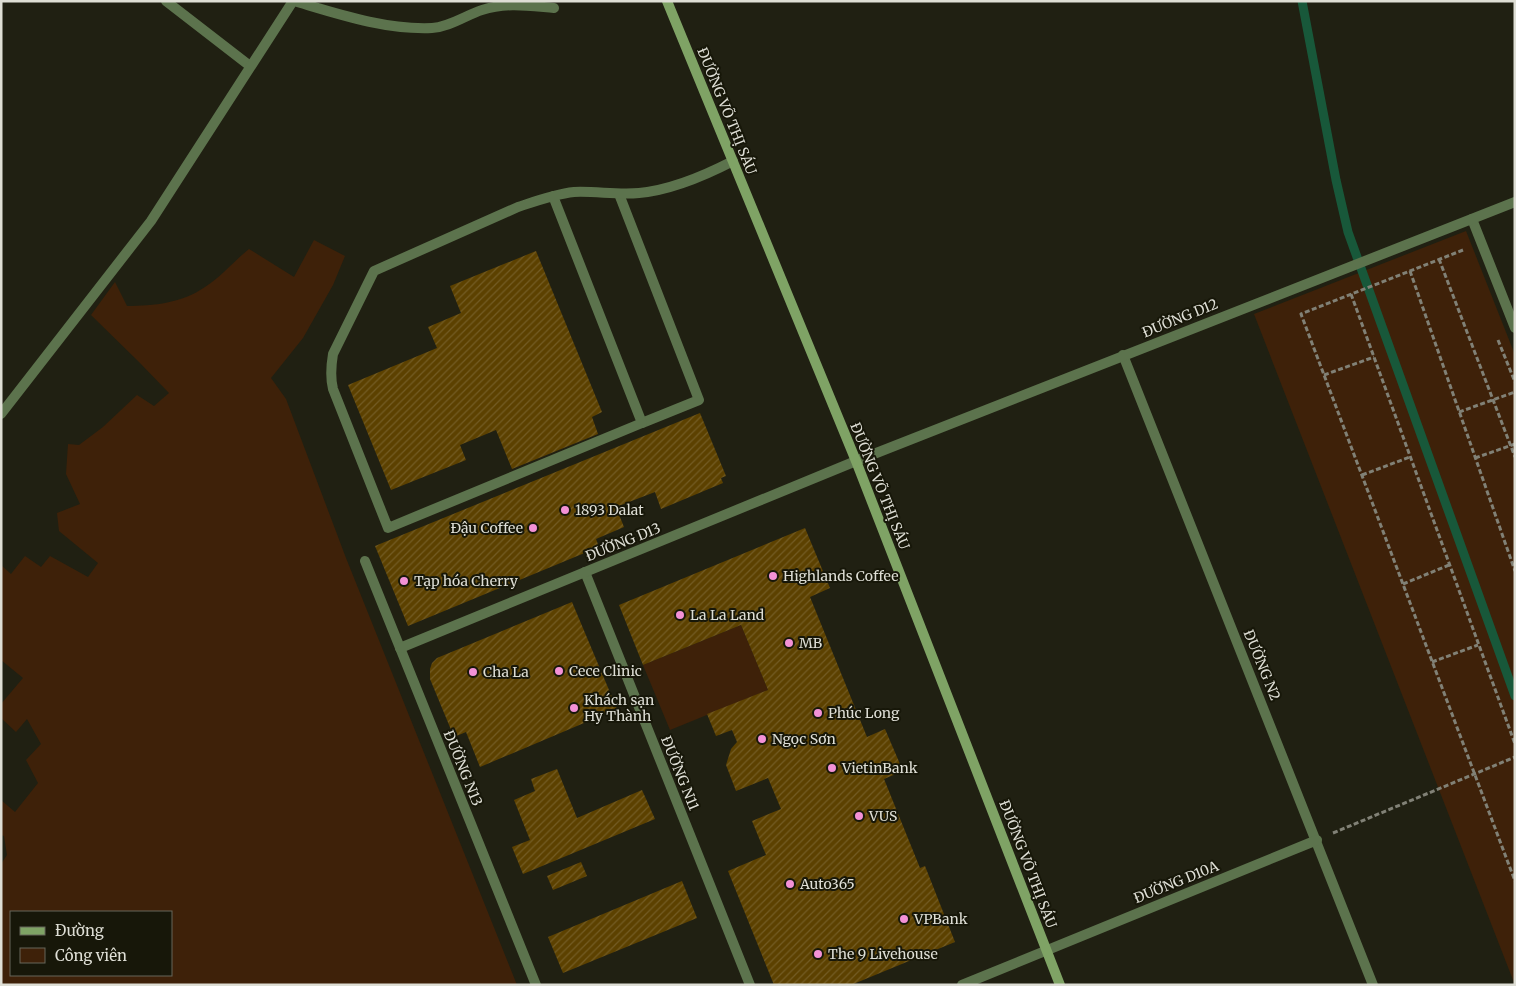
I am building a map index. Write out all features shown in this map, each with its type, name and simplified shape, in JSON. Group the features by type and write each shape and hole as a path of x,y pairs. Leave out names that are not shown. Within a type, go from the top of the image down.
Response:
{"main road":[{"name":"ĐƯỜNG VÕ THỊ SÁU","path":"667,1 856,461 1060,985"}],"street":[{"path":"166,1 250,66"},
{"path":"1,414 151,221 293,1 345,16 389,25 434,28 483,10 514,4 554,8"},
{"path":"618,194 700,400 388,528 333,389 330,368 333,354 374,271 518,207 553,196 571,192 640,193 686,182 733,161"},
{"path":"553,196 642,423"},
{"name":"ĐƯỜNG D12","path":"856,461 1515,202"},
{"path":"1472,218 1515,328"},
{"name":"ĐƯỜNG N2","path":"1124,356 1374,985"},
{"name":"ĐƯỜNG D13","path":"400,648 856,461"},
{"name":"ĐƯỜNG N13","path":"365,561 536,985"},
{"name":"ĐƯỜNG N11","path":"585,572 750,985"},
{"name":"ĐƯỜNG D10A","path":"962,985 1317,840"}],"path":[{"path":"1463,250 1301,314 1515,882"},
{"path":"1439,259 1515,457"},
{"path":"1410,271 1515,571"},
{"path":"1351,294 1515,744"},
{"path":"1324,375 1374,357"},
{"path":"1459,412 1515,392"},
{"path":"1475,458 1515,444"},
{"path":"1362,475 1410,457"},
{"path":"1402,584 1449,565"},
{"path":"1432,662 1478,645"},
{"path":"1317,840 1515,757"}],"green space":[{"path":"1466,231 1515,355 1515,985 1254,314"},
{"path":"314,240 345,256 333,285 303,338 271,378 286,399 346,558 517,985 1,985 1,864 7,855 4,836 1,835 1,800 15,812 38,783 26,760 41,744 27,719 16,732 1,718 1,704 23,678 1,660 1,565 11,574 25,556 41,567 50,556 88,577 98,563 59,531 57,513 80,504 66,474 68,444 79,445 103,427 137,395 154,406 169,393 91,315 115,282 127,306 177,300 187,297 217,279 249,249 294,277"},
{"path":"741,625 768,690 670,730 643,665"}],"building":[{"path":"536,251 602,412 592,417 598,434 512,469 496,430 460,445 466,460 391,490 348,385 437,348 428,327 461,313 450,286"},
{"path":"700,413 726,476 721,478 723,483 661,509 655,492 616,507 624,527 596,539 599,547 408,626 375,546"},
{"path":"805,528 830,588 810,597 867,737 885,729 903,771 884,779 920,868 925,866 955,942 851,985 774,985 728,871 766,855 752,821 781,809 768,778 736,791 726,765 731,749 737,742 732,730 716,736 707,714 768,690 741,625 643,665 619,605"},
{"path":"572,602 617,709 480,767 466,732 454,737 430,679 432,663 437,658"},
{"path":"557,769 577,818 642,790 655,819 523,874 512,847 530,840 514,800 535,791 531,779"},
{"path":"581,862 587,876 553,890 547,876"},
{"path":"682,881 697,918 563,973 548,937"}],"waterway":[{"path":"1302,1 1336,180 1348,232 1515,696"}],"place":[{"name":"1893 Dalat","path":"565,510"},
{"name":"Đậu Coffee","path":"533,528"},
{"name":"Highlands Coffee","path":"773,576"},
{"name":"Tạp hóa Cherry","path":"404,581"},
{"name":"La La Land","path":"680,615"},
{"name":"MB","path":"789,643"},
{"name":"Cece Clinic","path":"559,671"},
{"name":"Cha La","path":"473,672"},
{"name":"Khách sạn Hy Thành","path":"574,708"},
{"name":"Phúc Long","path":"818,713"},
{"name":"Ngọc Sơn","path":"762,739"},
{"name":"VietinBank","path":"832,768"},
{"name":"VUS","path":"859,816"},
{"name":"Auto365","path":"790,884"},
{"name":"VPBank","path":"904,919"},
{"name":"The 9 Livehouse","path":"818,954"}]}
